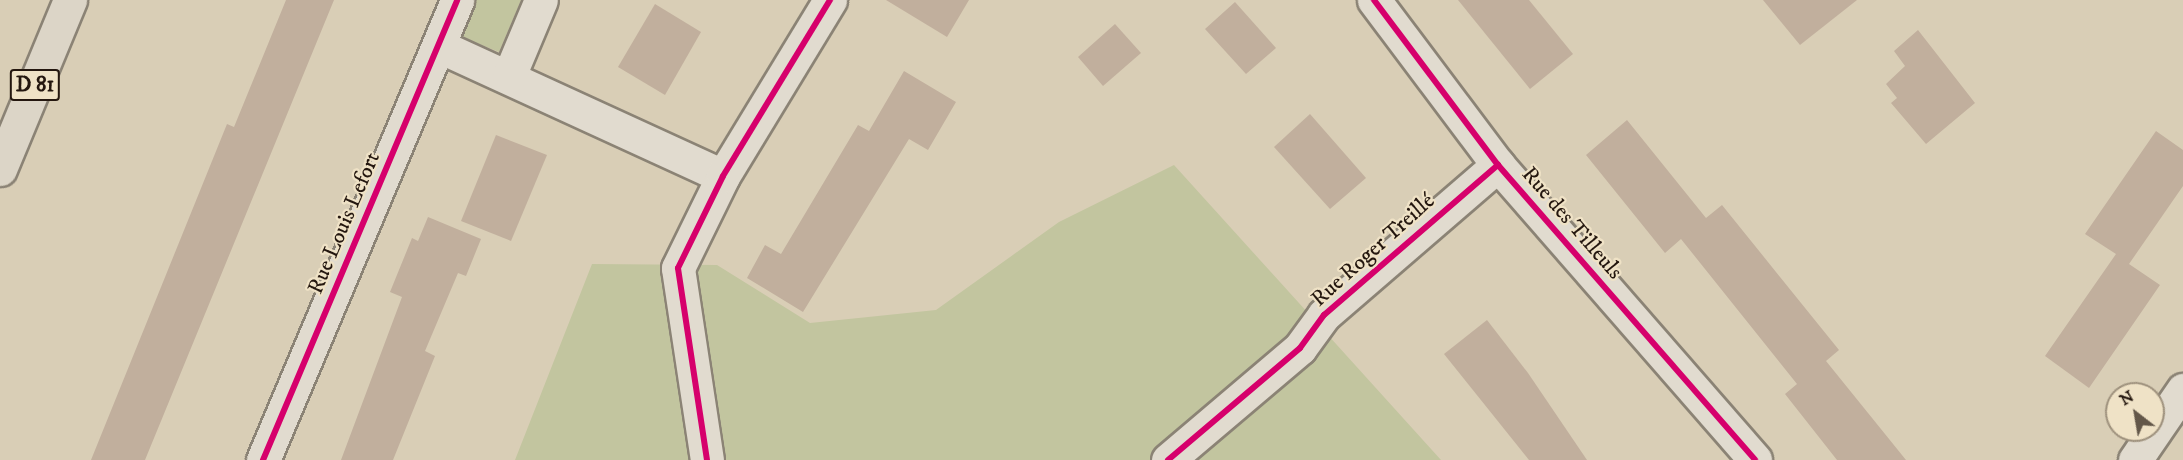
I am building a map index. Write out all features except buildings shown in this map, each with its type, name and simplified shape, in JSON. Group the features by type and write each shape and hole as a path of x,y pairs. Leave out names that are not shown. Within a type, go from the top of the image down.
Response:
{"main road":[{"name":"D 81","path":"0,169 70,0"}],"street":[{"name":"Rue Louis Lefort","path":"263,460 457,0"},
{"path":"509,76 541,0"},
{"path":"707,460 678,268 723,176 830,0"},
{"name":"Rue des Tilleuls","path":"1374,0 1498,165 1755,460"},
{"path":"439,46 509,76 723,176"},
{"name":"Rue Roger Treillé","path":"1168,460 1300,348 1324,315 1498,165"},
{"path":"2135,460 2183,390"}],"green space":[{"path":"474,0 521,0 499,52 459,36"},
{"path":"1174,165 1441,460 515,460 592,264 717,265 810,323 936,310 1059,222"}],"cycle path":[{"path":"263,460 457,0"},
{"path":"707,460 678,268 723,176 830,0"},
{"path":"1374,0 1498,165 1755,460"},
{"path":"1168,460 1300,348 1324,315 1498,165"}]}
